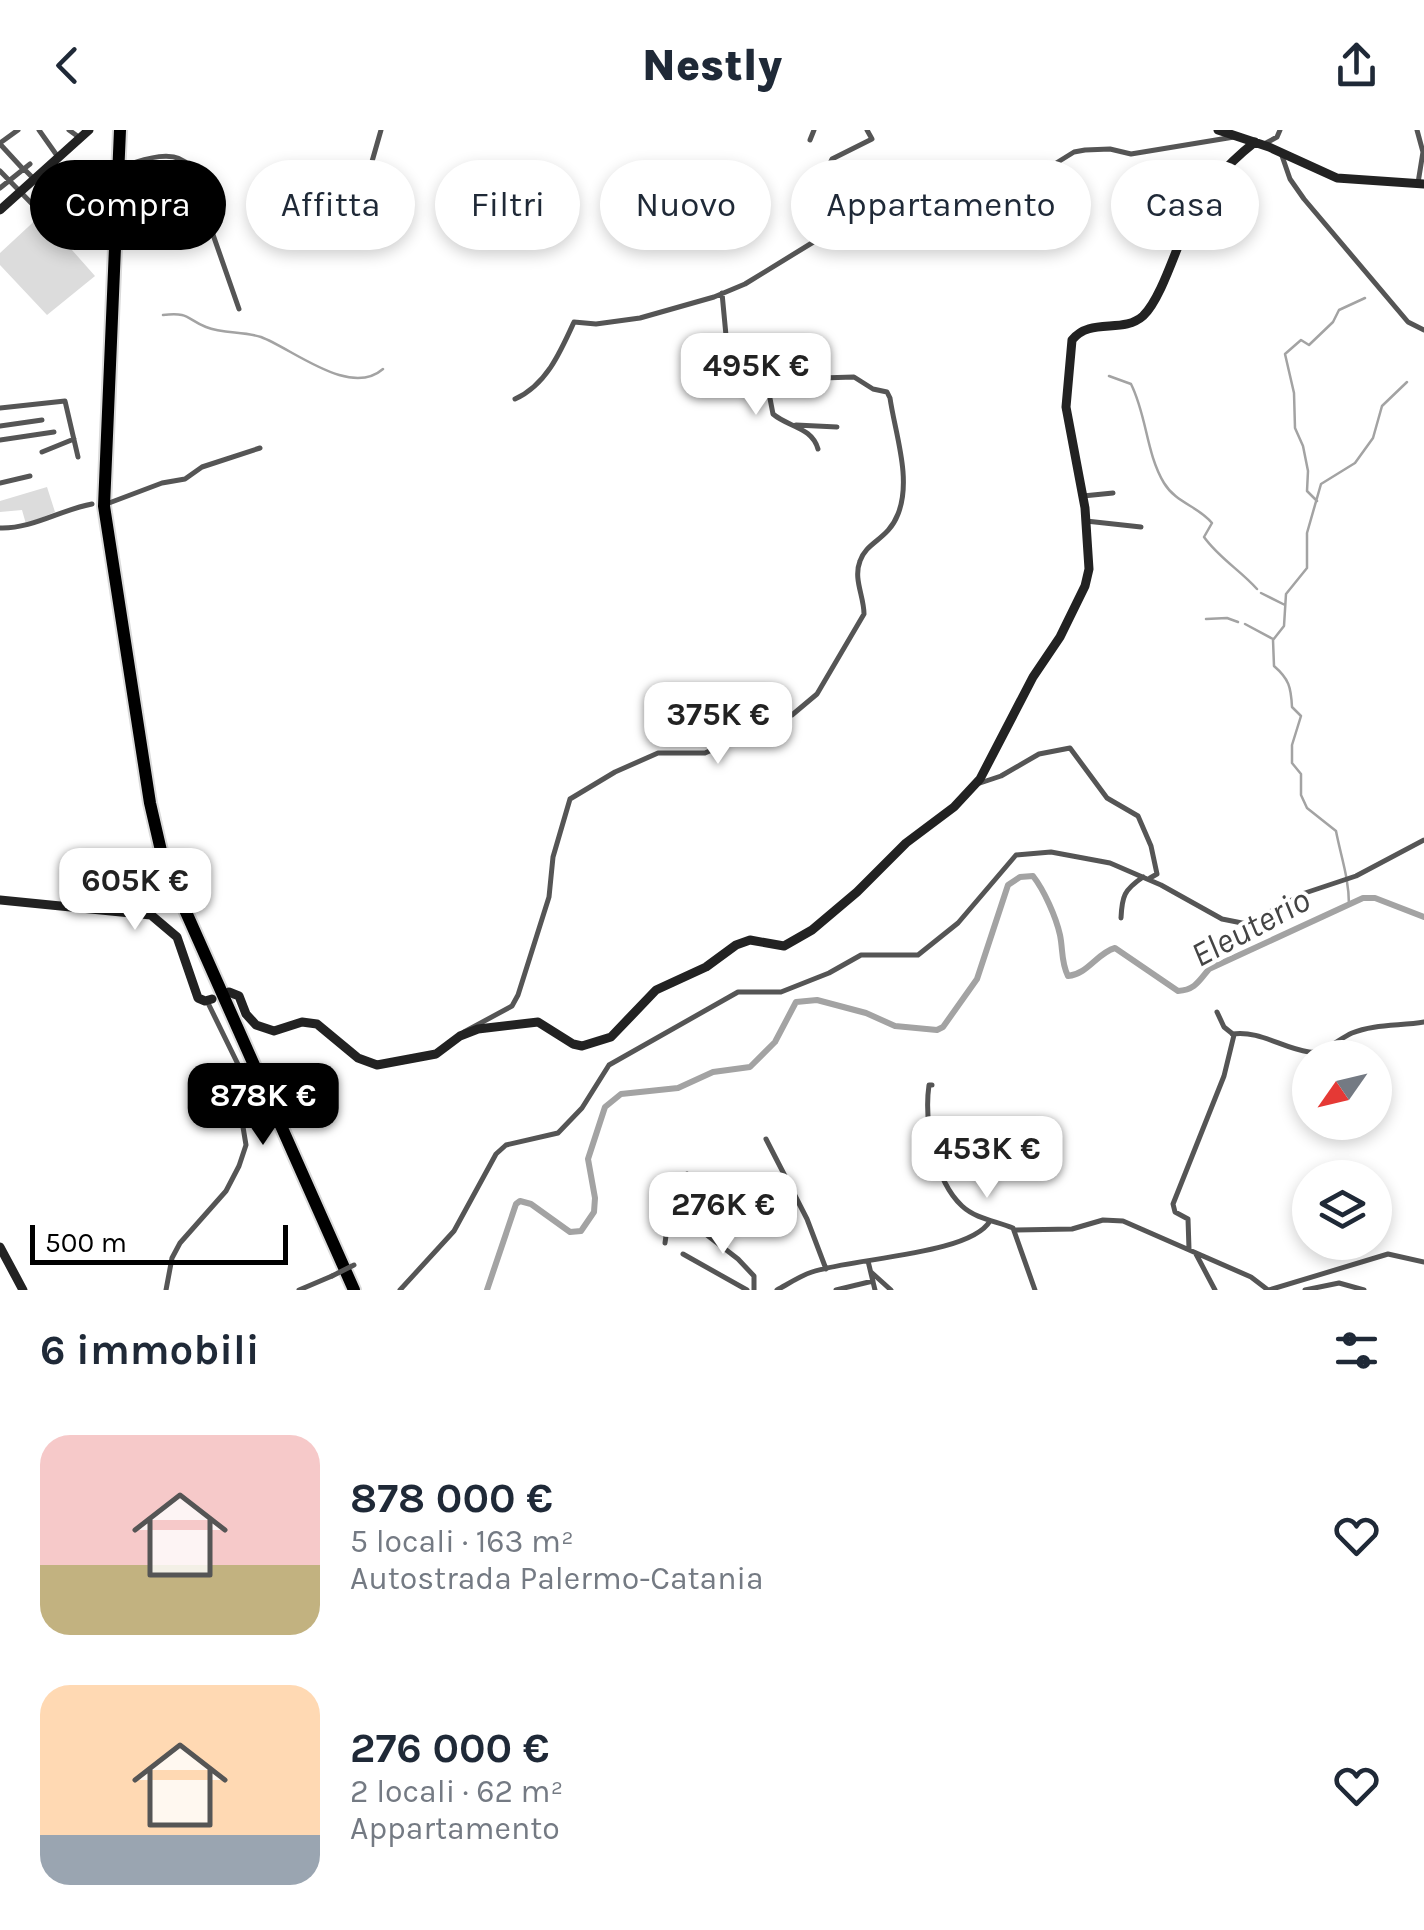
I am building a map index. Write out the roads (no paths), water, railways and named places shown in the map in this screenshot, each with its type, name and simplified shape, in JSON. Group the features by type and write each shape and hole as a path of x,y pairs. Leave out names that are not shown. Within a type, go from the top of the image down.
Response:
{"highway":[{"path":"120,130 97,472 98,508 145,808 166,880 351,1290"}],"street":[{"path":"18,130 0,144 30,174"},
{"path":"69,130 84,134"},
{"path":"120,130 123,160"},
{"path":"372,160 381,130"},
{"path":"810,140 814,130"},
{"path":"834,160 872,138 867,130"},
{"path":"1218,130 1259,143 1337,178 1421,184 1424,152 1418,130"},
{"path":"464,1034 538,1022 582,1046 612,1038 656,990 706,967 736,945 750,940 766,946 784,946 802,937 978,782 1032,677 1060,637 1089,569 1083,496 1066,406 1072,340 1083,329 1142,316 1172,265 1195,211 1222,172 1259,143 1276,137 1280,130"},
{"path":"44,132 58,157"},
{"path":"1,208 84,134"},
{"path":"1061,160 1084,150 1110,149 1131,154 1237,136"},
{"path":"1281,153 1290,179 1304,199 1408,322 1424,330"},
{"path":"151,160 174,155 185,160"},
{"path":"0,188 26,167"},
{"path":"0,171 30,202"},
{"path":"120,250 120,260"},
{"path":"218,250 240,309"},
{"path":"515,400 537,385 563,350 574,322 596,324 640,318 722,293 745,284 800,250"},
{"path":"229,992 240,996 246,1014 256,1025 274,1031 302,1022 317,1024 358,1058 377,1065 436,1054 471,1026 512,1006 518,995 549,897 552,856 570,799 614,772 658,753 705,753 792,715 818,694 864,614 857,586 860,560 870,546 892,529 900,512 903,463 890,398 887,392 873,389 854,377 821,378 727,346 722,293"},
{"path":"762,357 773,414 814,438 818,450"},
{"path":"0,408 65,401 78,456"},
{"path":"0,426 42,420"},
{"path":"793,425 837,427"},
{"path":"0,440 54,432"},
{"path":"42,452 74,439"},
{"path":"110,503 173,480 186,480 202,467 260,448"},
{"path":"0,484 30,476"},
{"path":"1083,496 1113,492"},
{"path":"0,528 22,527 66,508 92,504"},
{"path":"1086,522 1140,527"},
{"path":"978,782 1001,776 1039,754 1070,748 1107,798 1138,816 1151,846 1157,876 1145,878 1124,893 1120,901 1121,918"},
{"path":"400,1290 454,1230 496,1154 506,1144 558,1133 582,1108 609,1065 738,992 780,992 829,973 861,955 918,955 958,924 1016,855 1051,852 1099,860 1145,878 1222,919 1247,924 1305,893 1349,878 1424,840"},
{"path":"0,900 150,915 177,937 195,992 198,998 209,1000 252,1093 242,1121 246,1144 226,1191 196,1221 176,1250 166,1290"},
{"path":"1217,1012 1232,1034 1252,1031 1308,1052 1320,1051 1354,1032 1424,1022"},
{"path":"1189,1250 1188,1219 1173,1210 1172,1204 1224,1076 1232,1034"},
{"path":"932,1085 926,1110 940,1177 964,1208 1015,1230 1072,1229 1103,1220 1123,1222 1250,1277 1269,1290 1388,1254 1424,1262"},
{"path":"766,1138 807,1219 826,1269"},
{"path":"683,1254 751,1290 754,1276 679,1211 687,1174"},
{"path":"665,1243 668,1222 685,1220"},
{"path":"777,1290 813,1272 957,1243 982,1230 990,1221"},
{"path":"1015,1230 1035,1290"},
{"path":"0,1247 21,1288"},
{"path":"1196,1254 1215,1290"},
{"path":"868,1261 875,1290"},
{"path":"300,1290 354,1265"},
{"path":"871,1272 891,1290"},
{"path":"836,1290 873,1281"},
{"path":"1305,1290 1339,1283 1364,1290"}],"waterway":[{"path":"1317,501 1307,491 1308,471 1295,428 1294,393 1285,354 1301,340 1309,345 1333,322 1339,310 1365,298"},
{"path":"163,315 183,315 213,329 261,337 338,375 355,378 383,369"},
{"path":"1109,376 1131,384 1164,483 1212,523 1204,537 1257,589"},
{"path":"1349,905 1336,831 1307,808 1301,795 1301,774 1292,763 1292,745 1301,716 1292,707 1286,679 1274,666 1273,640 1284,626 1286,594 1307,568 1307,533 1321,484 1355,463 1373,438 1382,406 1407,382"},
{"path":"1261,593 1285,605"},
{"path":"1206,619 1238,622"},
{"path":"1245,624 1273,639"},
{"name":"Eleuterio","path":"487,1290 520,1201 531,1204 570,1232 581,1231 594,1212 588,1159 605,1107 621,1094 678,1088 713,1072 750,1067 775,1042 796,1002 817,1000 866,1013 895,1026 937,1030 943,1027 977,979 1008,885 1020,877 1033,876 1053,912 1068,976 1115,948 1178,991 1193,987 1209,969 1363,898 1375,898 1424,917"}]}
